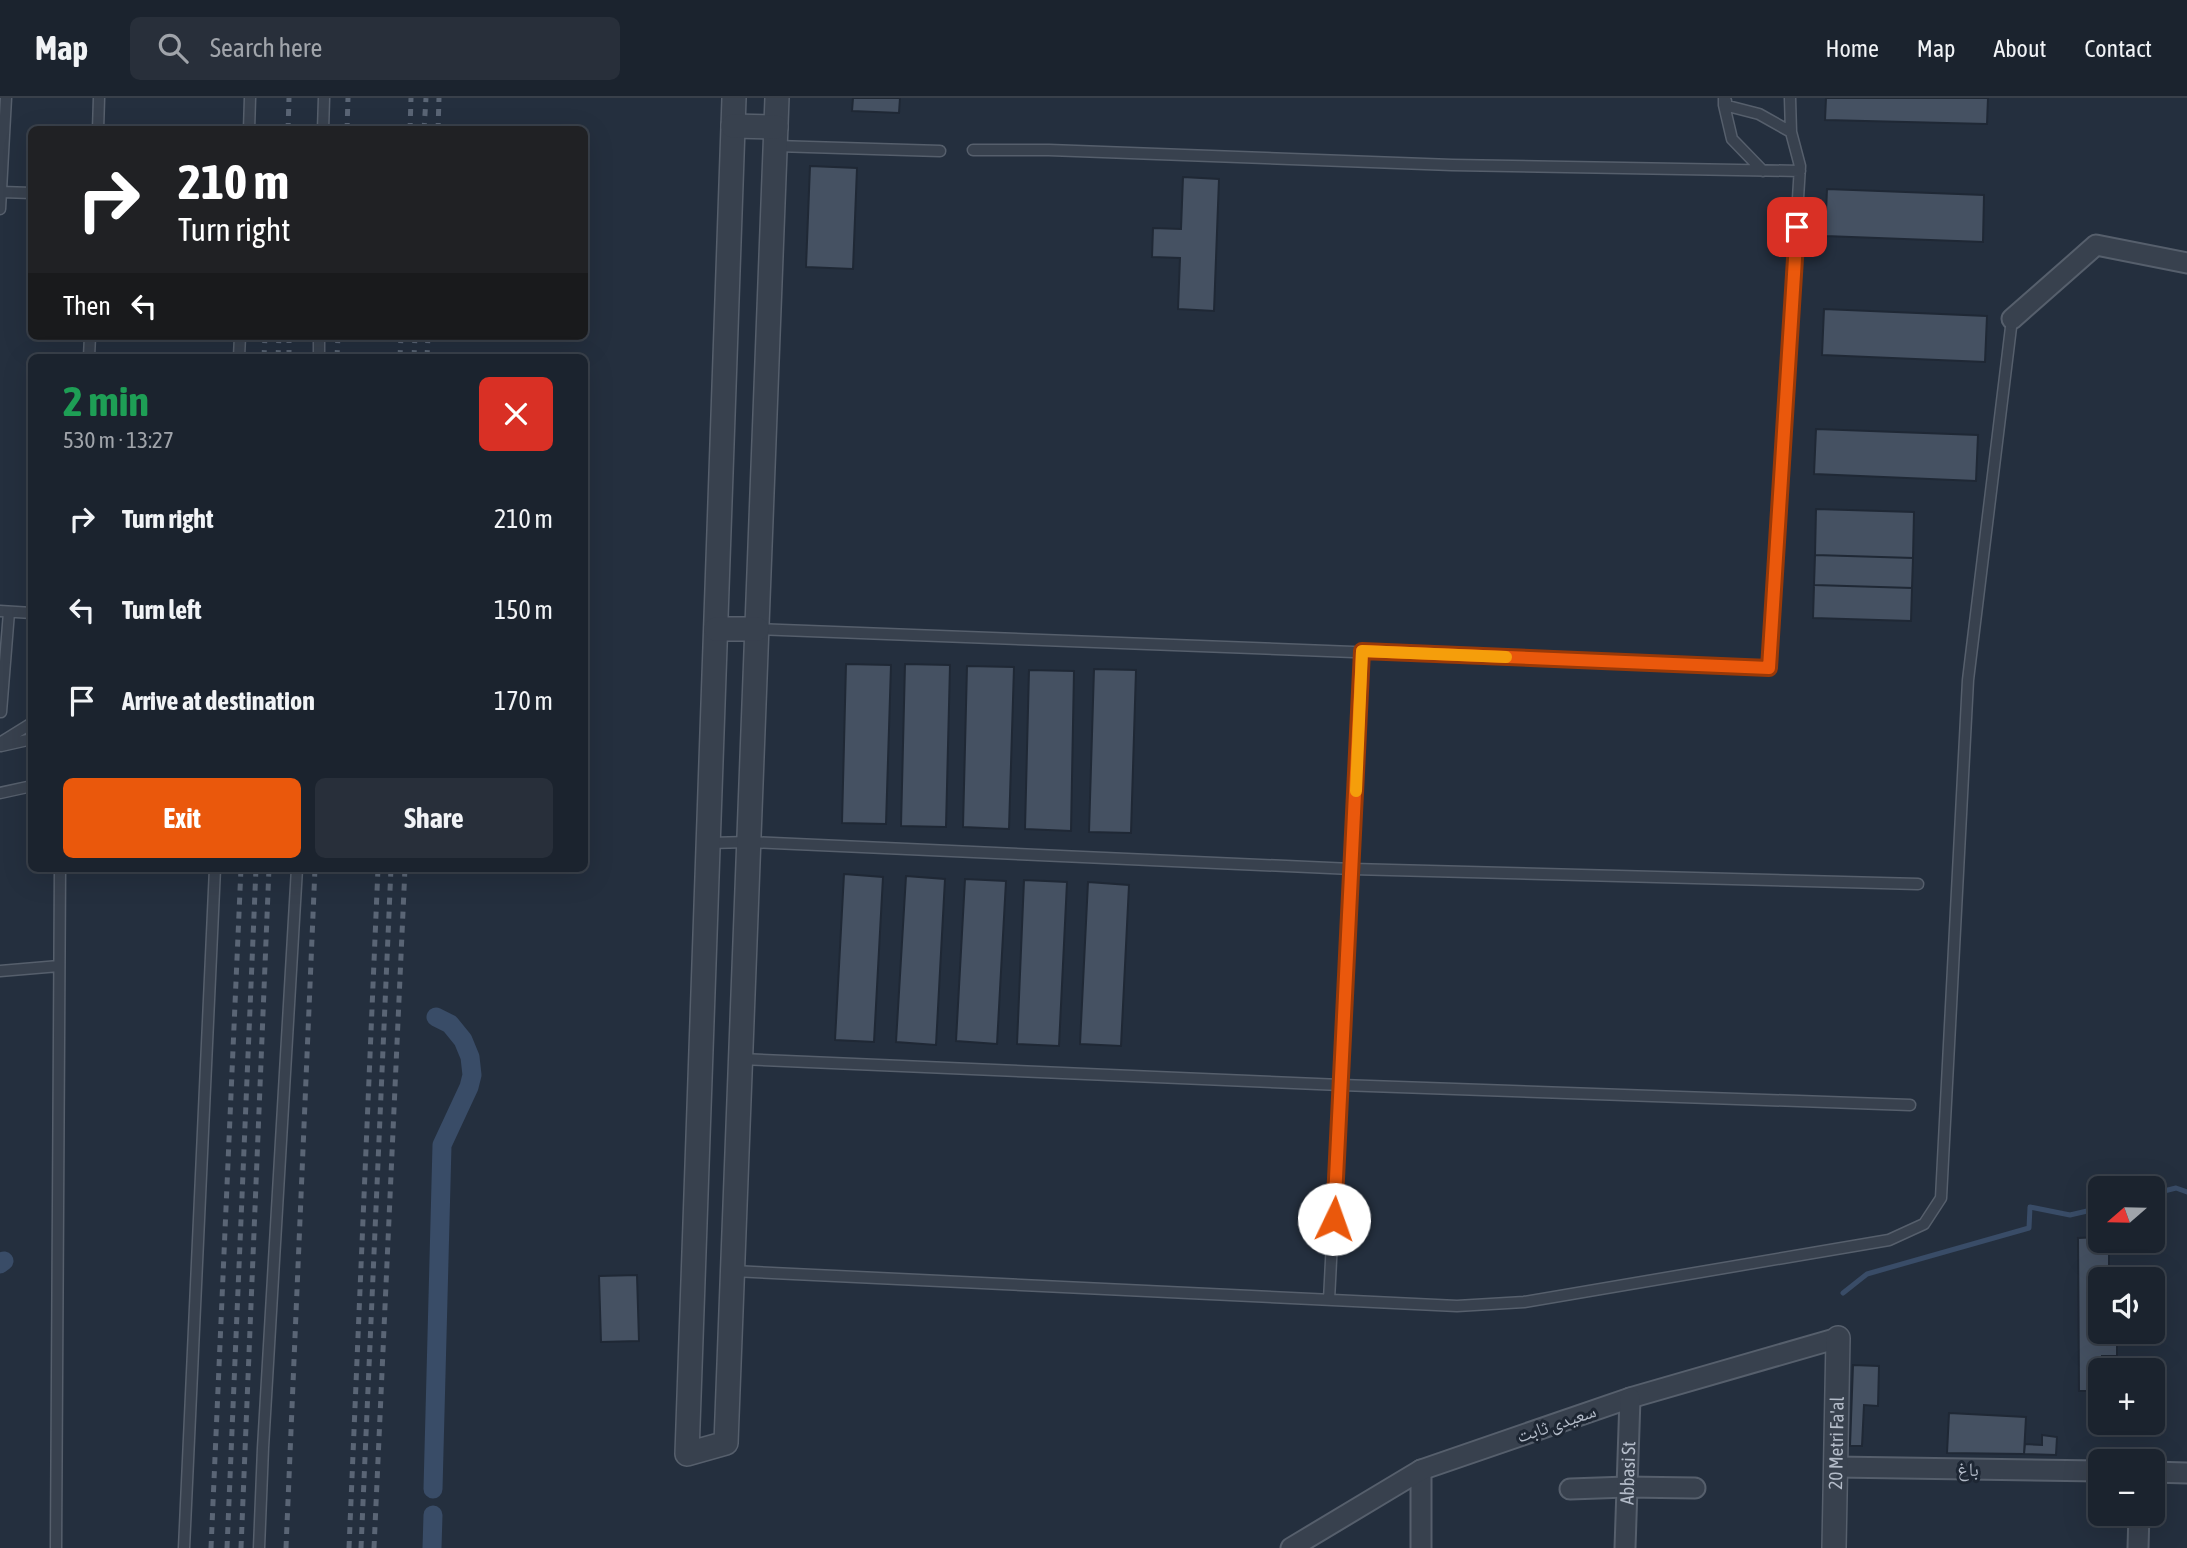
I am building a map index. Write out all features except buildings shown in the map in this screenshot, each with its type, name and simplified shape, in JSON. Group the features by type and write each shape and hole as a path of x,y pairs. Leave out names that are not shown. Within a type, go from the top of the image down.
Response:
{"street":[{"path":"734,98 687,1454 726,1443 777,98"},
{"path":"733,126 776,137"},
{"path":"2012,319 2096,245 2187,263"},
{"path":"716,629 757,629"},
{"path":"700,1063 740,1059"},
{"path":"693,1271 732,1270"},
{"name":"سعیدی ثابت","path":"1291,1548 1421,1469 1629,1398 1838,1338"},
{"name":"20 Metri Fa'al","path":"1834,1548 1838,1338"},
{"name":"Abbasi St","path":"1625,1548 1629,1398"},
{"name":"باغ","path":"1836,1467 2088,1471"},
{"path":"1421,1469 1421,1548"},
{"path":"2165,1472 2187,1473"},
{"path":"1570,1489 1695,1488"},
{"path":"2138,1548 2139,1526"}],"lane":[{"path":"0,209 6,98"},
{"path":"98,126 99,98"},
{"path":"249,126 250,98"},
{"path":"323,126 324,98"},
{"path":"757,629 1769,668 1800,172 1791,132 1790,98"},
{"path":"1725,100 1759,114 1791,132"},
{"path":"1725,100 1732,139 1763,170"},
{"path":"776,137 940,151"},
{"path":"973,149 1452,165 1800,172"},
{"path":"1,192 28,193"},
{"path":"732,1270 1458,1306 1524,1302 1889,1240 1924,1224 1941,1198 1968,680 2012,319"},
{"path":"1,712 4,612 28,613"},
{"path":"1329,1300 1362,651"},
{"path":"0,744 28,726"},
{"path":"0,744 28,740"},
{"path":"0,793 28,787"},
{"path":"708,843 749,842 1352,869 1919,884"},
{"path":"56,1548 60,872"},
{"path":"184,1548 215,872"},
{"path":"259,1548 297,872"},
{"path":"0,971 59,966"},
{"path":"740,1059 1341,1085 1910,1105"}],"waterway":[{"path":"433,1489 442,1145 472,1075 470,1057 463,1040 450,1024 436,1017"},
{"path":"2165,1191 2176,1188 2187,1192"},
{"path":"1843,1293 1867,1274 2029,1228 2030,1207 2070,1215 2088,1211"},
{"path":"0,1264 4,1261"},
{"path":"432,1548 433,1515"}],"railway":[{"path":"288,126 289,98"},
{"path":"347,126 348,98"},
{"path":"410,126 411,98"},
{"path":"424,126 426,98"},
{"path":"438,126 439,98"},
{"path":"264,354 265,340"},
{"path":"278,354 279,340"},
{"path":"289,340 289,354"},
{"path":"337,354 338,340"},
{"path":"400,354 401,340"},
{"path":"414,354 415,340"},
{"path":"427,354 428,340"},
{"path":"211,1548 241,872"},
{"path":"227,1548 256,872"},
{"path":"241,1548 269,872"},
{"path":"286,1548 315,872"},
{"path":"349,1548 378,872"},
{"path":"361,1548 391,872"},
{"path":"374,1548 405,872"}],"slow traffic":[{"path":"1356,791 1362,651 1506,657"}],"route":[{"path":"1334,1219 1362,651 1769,668 1797,227"}]}
